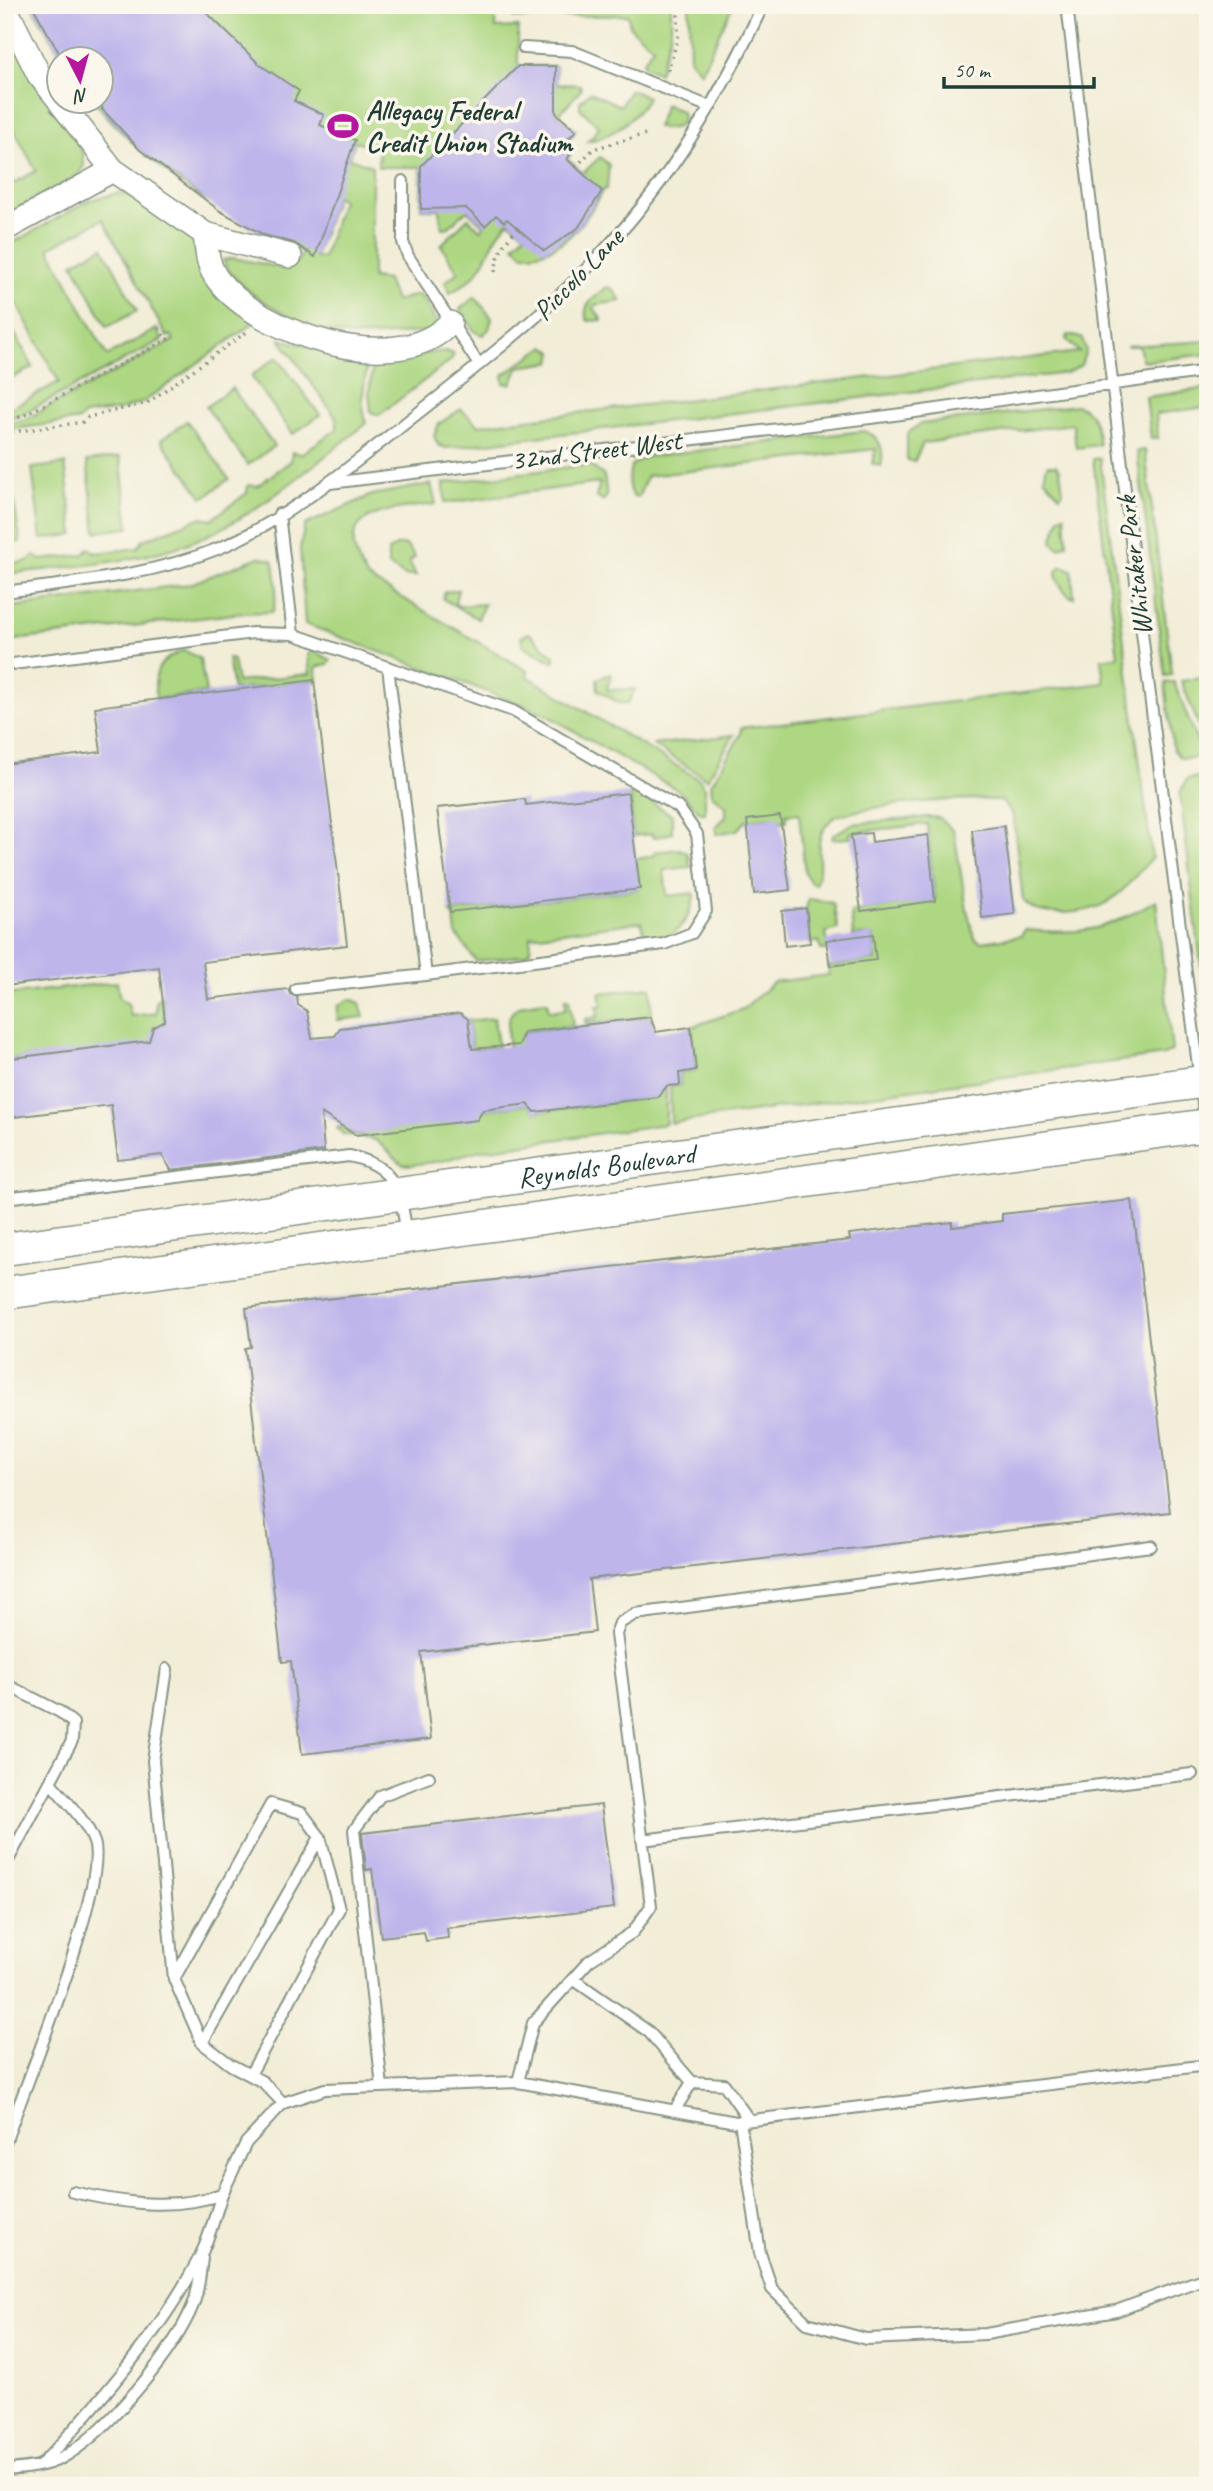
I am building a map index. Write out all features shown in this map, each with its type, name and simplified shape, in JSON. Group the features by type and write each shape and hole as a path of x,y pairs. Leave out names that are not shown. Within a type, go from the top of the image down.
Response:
{"main road":[{"name":"Reynolds Boulevard","path":"5,1249 1203,1081"},
{"name":"Reynolds Boulevard","path":"5,1293 1207,1131"}],"street":[{"path":"5,7 46,84"},
{"path":"72,116 113,170 205,234 290,256"},
{"path":"5,229 113,170"},
{"path":"205,234 209,264 219,281 249,308 303,337 352,347 383,348 428,341 450,323"}],"lane":[{"name":"Piccolo Lane","path":"327,483 526,327 610,244 710,107 763,5"},
{"name":"Whitaker Park","path":"1067,5 1112,385 1203,1081 1207,1131"},
{"path":"524,48 572,51 710,107"},
{"path":"402,181 403,242 408,256 479,365"},
{"name":"32nd Street West","path":"5,592 126,575 174,564 220,547 327,483 873,418 1208,371"},
{"path":"279,514 293,634"},
{"path":"5,664 253,633 293,634 513,711 679,808 697,834 706,911 692,933 664,944 296,989"},
{"path":"388,667 426,975"},
{"path":"5,1198 349,1156 377,1164 401,1194 408,1238"},
{"path":"518,2081 533,2023 589,1961 633,1932 651,1906 616,1634 620,1623 649,1613 1151,1546"},
{"path":"167,1669 153,1761 174,1979 202,2043 263,2082 283,2104"},
{"path":"5,1684 60,1712 73,1723 72,1741 5,1866"},
{"path":"642,1840 1192,1774"},
{"path":"382,2087 354,1830 380,1796 429,1777"},
{"path":"5,2143 79,1937 96,1872 95,1843 83,1822 50,1782"},
{"path":"174,1979 271,1804 302,1813 320,1837 339,1909 250,2075"},
{"path":"202,2043 320,1837"},
{"path":"573,1979 649,2032 692,2082 724,2084 744,2121 761,2253 772,2289 807,2323 866,2339 962,2336 1116,2311 1208,2277"},
{"path":"5,2470 42,2465 65,2457 102,2428 174,2342 193,2305 204,2248 222,2194 246,2143 283,2104 325,2089 518,2081 744,2121 1208,2065"},
{"path":"675,2110 692,2082"},
{"path":"74,2192 123,2203 194,2204 222,2194"},
{"path":"42,2465 125,2368 185,2283 204,2248"}],"path":[{"path":"668,71 678,38 678,5"},
{"path":"576,167 593,149 646,134"},
{"path":"495,272 508,238 518,228"},
{"path":"5,433 83,422 88,417 120,412 147,403 265,318"},
{"path":"5,422 23,416 168,339 159,328"}],"green space":[{"name":"Allegacy Federal Credit Union Stadium","path":"32,5 498,5 494,7 496,28 518,27 518,66 556,66 556,84 580,85 581,90 558,115 576,131 563,146 571,154 567,159 583,173 600,157 609,165 607,188 602,191 571,235 549,249 523,254 514,245 525,234 509,221 473,277 450,293 445,282 458,272 441,245 468,218 481,230 484,226 467,210 449,227 442,228 439,209 421,209 421,167 378,167 379,148 355,141 349,158 372,166 372,278 387,280 395,301 420,294 438,325 431,331 385,336 350,336 324,330 290,317 273,308 243,285 223,260 234,258 287,269 298,261 303,252 245,223 190,189 164,170 107,116 116,116 116,46 56,46","holes":["336,196 342,200 323,258 315,257"]},
{"path":"508,5 671,5 671,32 659,73 644,66 643,62 653,47 630,27 628,15 514,18"},
{"path":"689,5 733,5 701,72 690,60"},
{"path":"9,35 46,94 46,116 60,116 83,153 84,166 76,177 5,215 5,188 36,171 5,112 5,37"},
{"path":"630,90 648,97 637,112 615,131 588,141 599,127 580,108 580,102 590,92 620,106"},
{"path":"665,104 682,112 683,120 668,129 657,127"},
{"path":"118,193 130,195 193,235 199,260 256,321 145,401 120,410 84,415 80,420 5,430 5,425 26,419 174,340 171,335 167,337 103,219 49,248 107,356 157,329 162,340 23,414 5,419 5,411 59,382 5,282 5,247 90,200"},
{"path":"103,247 137,311 107,327 73,263"},
{"path":"607,287 613,289 621,301 595,305 594,308 602,320 588,321 587,306"},
{"path":"475,297 492,318 489,329 483,335 475,332 460,309"},
{"path":"5,316 33,367 5,382"},
{"path":"1068,335 1082,338 1086,350 1081,365 1067,373 446,448 438,445 434,436 439,424 461,409 478,425 1079,352 1066,339"},
{"path":"280,339 368,360 362,400 366,424 268,500 204,537 156,553 131,558 5,574 5,565 28,561 34,555 41,560 83,555 89,548 96,553 138,548 143,540 202,517 212,519 247,493 248,485 257,486 291,461 292,452 301,454 337,429 337,419"},
{"path":"1208,341 1208,354 1149,361 1142,360 1139,346 1126,346"},
{"path":"545,346 553,352 551,362 519,367 511,384 504,383 503,375"},
{"path":"445,351 454,354 451,360 379,415 371,412 369,392 374,360"},
{"path":"277,357 320,415 293,434 251,376"},
{"path":"232,388 274,446 248,465 206,407"},
{"path":"1208,388 1208,407 1156,414 1158,438 1151,439 1146,397"},
{"path":"1076,405 1091,415 1099,445 1076,448 1073,424 923,443 914,462 907,460 907,434 920,424"},
{"path":"187,421 229,479 203,498 161,440"},
{"path":"863,431 874,436 880,444 881,466 872,463 876,449 647,476 639,496 634,497 629,486 632,465 646,457"},
{"path":"1145,450 1172,675 1165,676 1137,451"},
{"path":"120,457 129,528 96,532 87,461"},
{"path":"1100,458 1152,858 1121,891 1102,905 1075,912 1047,913 1030,907 1023,900 1013,816 1002,801 966,799 918,803 869,809 834,817 821,834 815,884 812,884 805,874 799,813 786,814 787,821 775,822 774,817 747,820 737,830 716,834 716,827 726,816 726,806 712,795 711,784 741,734 741,728 1104,683 1101,659 1118,656 1093,459"},
{"path":"65,464 74,535 41,539 32,468"},
{"path":"1047,465 1056,465 1060,470 1063,492 1060,496 1044,478"},
{"path":"591,466 604,476 607,496 603,501 596,497 600,483 445,503 444,483"},
{"path":"10,471 20,542 5,544 5,472"},
{"path":"431,484 436,504 381,513 367,518 357,527 353,539 357,556 368,578 528,671 527,676 700,780 705,788 705,813 701,813 679,791 539,711 305,624 300,548 305,525 372,495"},
{"path":"1065,515 1067,544 1059,548 1052,542 1060,517"},
{"path":"398,545 406,545 415,557 409,562 416,576 405,576 388,565 388,551"},
{"path":"259,557 273,560 276,586 273,612 242,613 5,641 5,608 190,584"},
{"path":"1062,566 1072,570 1074,598 1058,580 1056,572"},
{"path":"458,590 455,603 458,606 484,604 478,619 443,599 444,592"},
{"path":"529,633 555,657 554,662 523,646 521,637"},
{"path":"184,650 200,659 206,693 156,699 155,682 158,669 167,659"},
{"path":"312,650 331,660 328,664 316,667 317,680 233,690 228,658 233,660 237,682 310,674 308,655"},
{"path":"611,674 607,690 635,689 628,703 619,703 598,690 597,679"},
{"path":"1208,677 1206,753 1205,741 1181,681"},
{"path":"1174,682 1198,744 1200,758 1180,758 1173,749 1165,683"},
{"path":"734,735 707,779 653,745"},
{"path":"1199,777 1208,846 1208,1023 1180,793 1187,779"},
{"path":"630,789 672,815 672,833 653,838 652,834 633,836"},
{"path":"940,818 954,832 967,910 975,939 981,942 1021,936 1025,930 1064,932 1107,925 1156,900 1172,1051 1164,1055 671,1123 670,1086 680,1085 679,1073 696,1070 691,1027 743,1009 774,982 829,975 828,966 876,960 873,935 853,936 851,912 935,900 927,824 850,833 850,838 832,839 833,835 852,824"},
{"path":"679,849 687,852 691,867 664,870 667,896 694,893 693,902 686,920 673,934 664,938 646,937 641,922 531,936 530,950 525,955 476,961 456,934 454,916 450,912 639,889 636,859 654,856 654,852"},
{"path":"809,899 833,903 838,929 826,932 828,950 821,950 819,941 810,943 806,908"},
{"path":"117,982 120,999 128,1004 131,1016 156,1013 156,1000 162,996 165,1023 153,1028 153,1045 5,1059 5,995"},
{"path":"651,987 652,1022 647,1017 586,1024 585,1019 598,1017 597,1006 602,1006 600,993"},
{"path":"565,998 569,998 573,1026 526,1031 522,1036 523,1047 509,1049 508,1026 512,1012 525,1005 547,1001 549,1011 566,1009"},
{"path":"350,999 360,1003 364,1017 337,1020 338,1006"},
{"path":"494,1018 498,1047 472,1049 468,1021"},
{"path":"666,1086 666,1124 476,1151 442,1161 402,1164 376,1140 343,1134 337,1128 349,1126 350,1133 356,1135 482,1110 528,1104 536,1112 656,1097"}],"building":[{"path":"32,5 199,5 259,64 299,91 294,101 324,115 320,125 355,140 315,257 294,243 264,235 220,211 140,150 108,116 116,116 116,46 55,46"},
{"path":"518,66 556,66 556,113 576,131 562,145 571,154 567,159 602,191 578,228 544,251 507,219 504,222 496,215 485,226 466,208 421,209 421,166"},
{"path":"314,680 347,945 203,962 208,999 288,989 290,994 297,997 298,1005 307,1011 312,1038 335,1036 340,1028 460,1013 468,1019 472,1049 519,1045 524,1032 650,1017 656,1032 691,1027 696,1070 679,1073 680,1085 667,1086 658,1097 535,1112 528,1104 483,1110 477,1120 356,1135 321,1113 324,1151 171,1170 162,1155 118,1160 111,1105 5,1118 5,1059 149,1041 153,1028 165,1021 159,967 5,986 5,764 101,752 95,707"},
{"path":"628,793 640,889 450,912 437,808 525,799 526,805"},
{"path":"780,816 790,890 754,894 747,820"},
{"path":"1004,826 1015,914 982,918 972,830"},
{"path":"871,833 872,842 928,835 935,901 861,911 851,835"},
{"path":"806,908 810,943 785,946 782,911"},
{"path":"873,934 876,960 830,966 826,940"},
{"path":"1132,1200 1170,1512 589,1579 595,1632 421,1652 431,1739 302,1754 291,1661 282,1662 245,1348 251,1347 246,1308 850,1240 849,1234 952,1222 952,1227 1002,1221 1002,1214"},
{"path":"601,1805 614,1908 447,1928 448,1938 426,1941 424,1932 381,1937 372,1869 366,1870 362,1833"}],"place":[{"name":"Allegacy Federal Credit Union Stadium","path":"343,126"}]}
